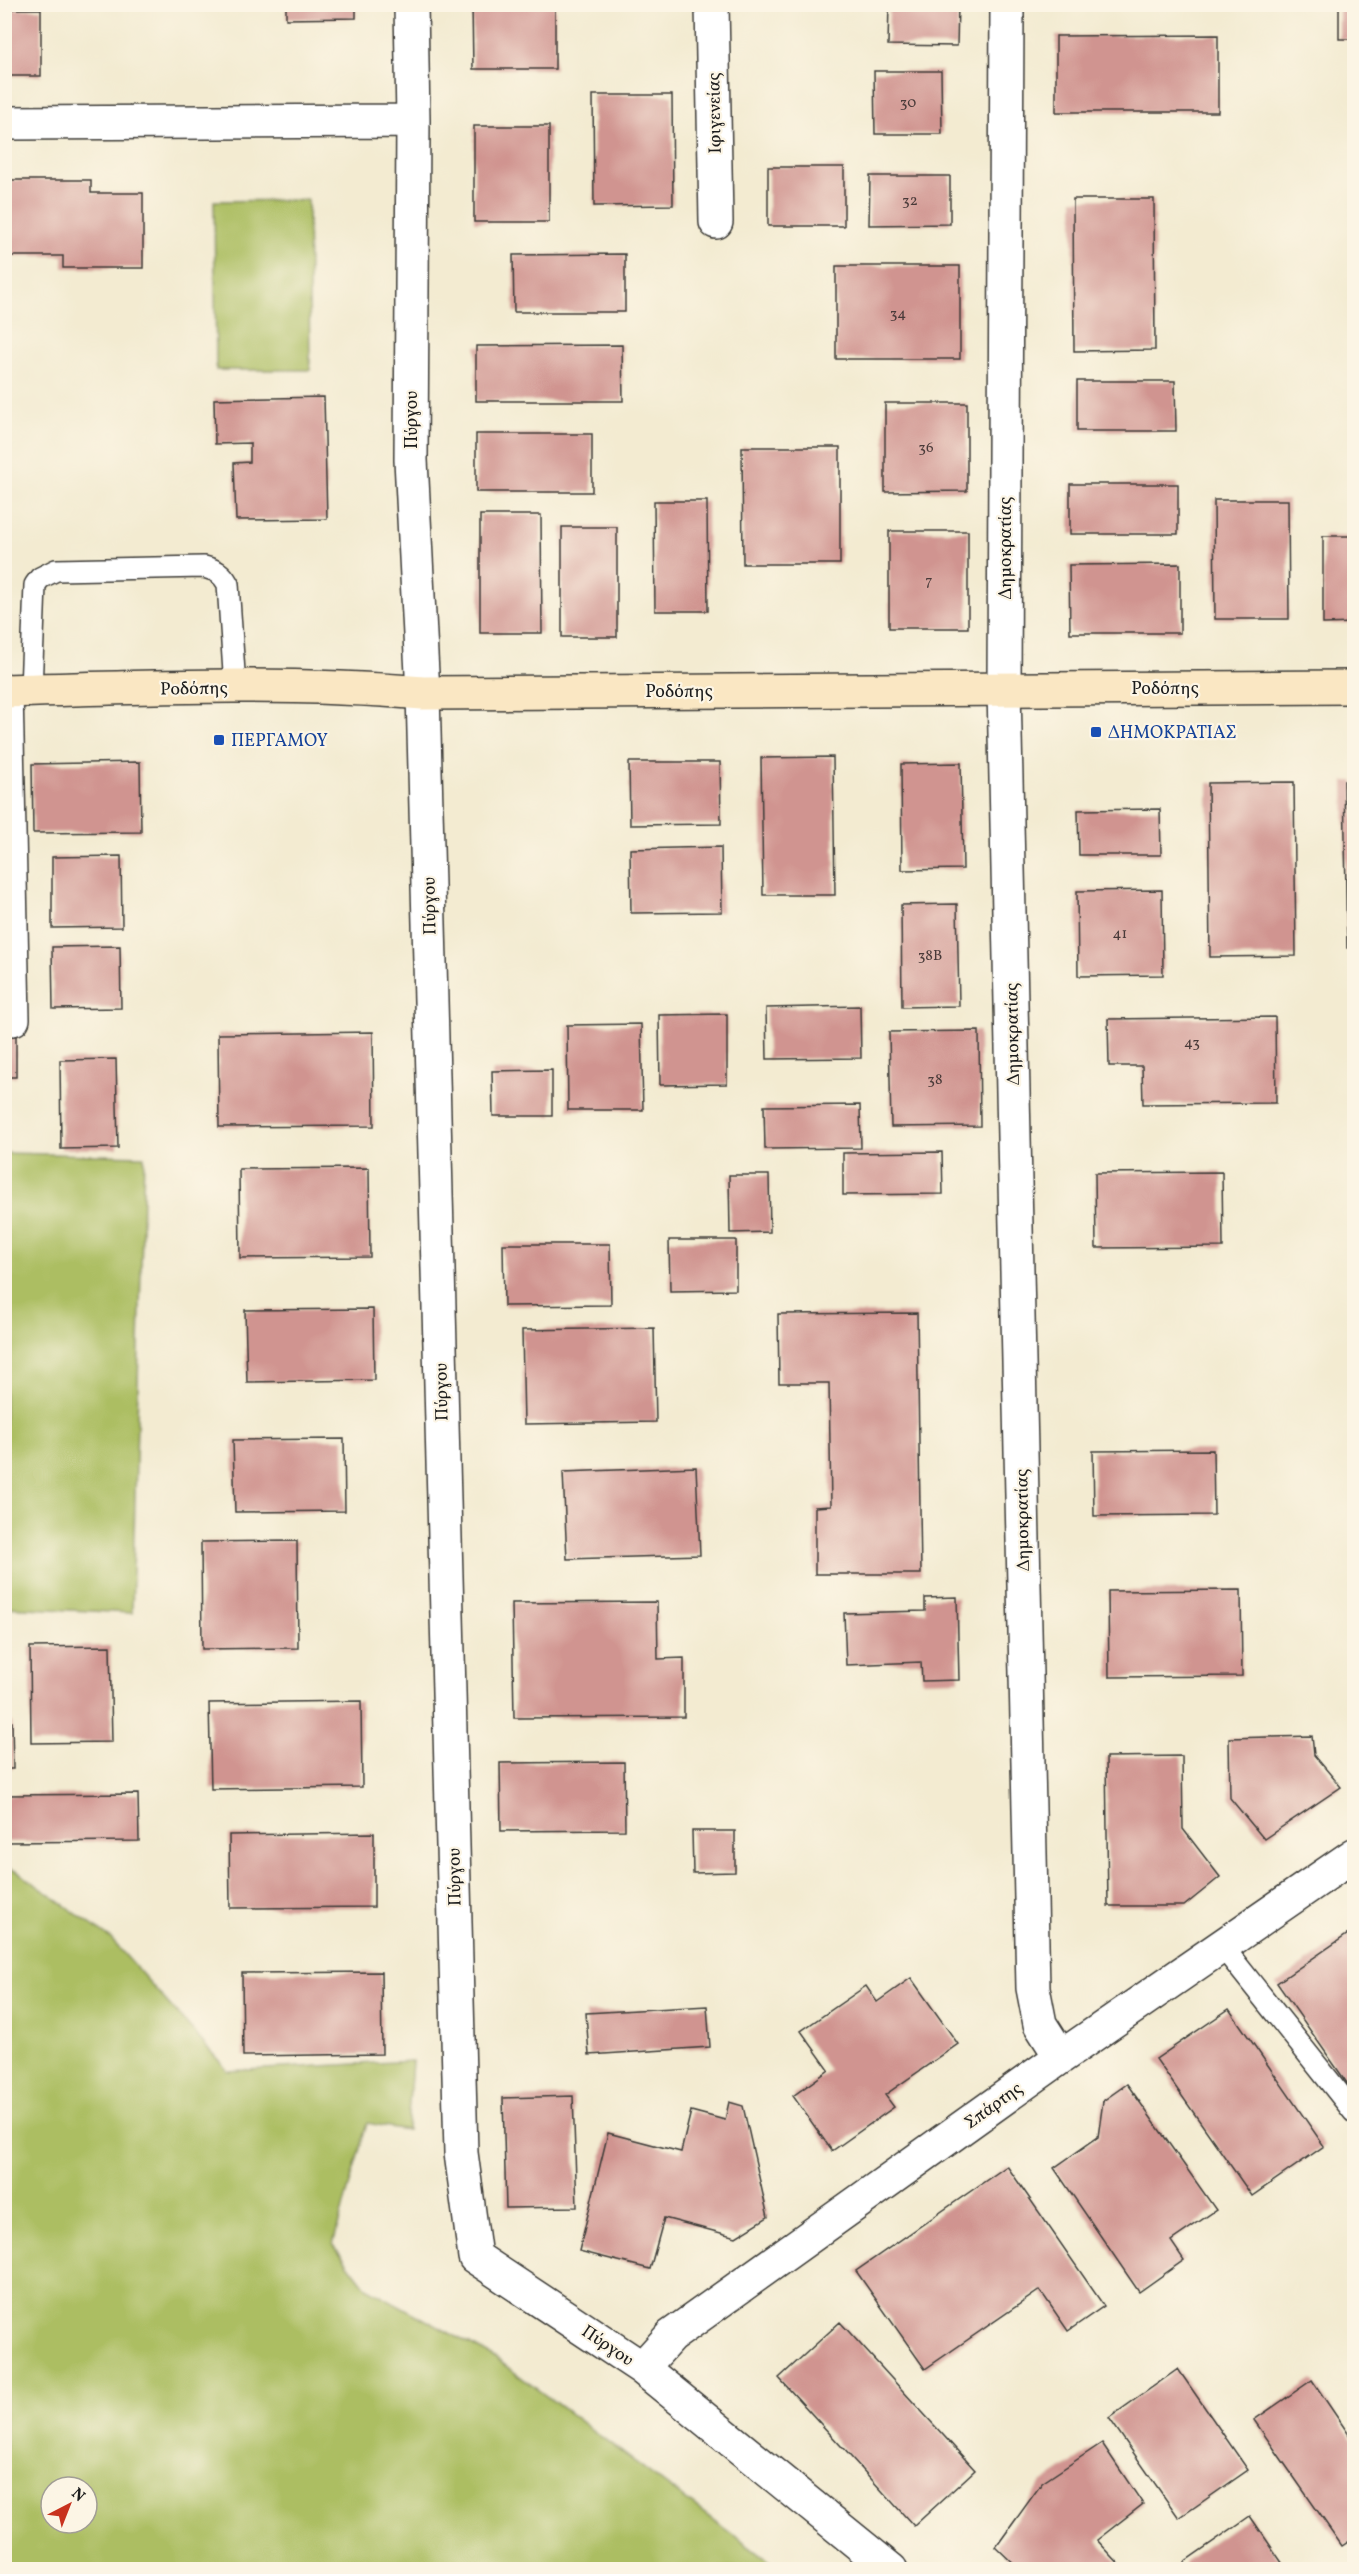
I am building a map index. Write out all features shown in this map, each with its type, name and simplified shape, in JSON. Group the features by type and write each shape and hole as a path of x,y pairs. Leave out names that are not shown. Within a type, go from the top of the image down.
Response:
{"street":[{"name":"Πύργου","path":"411,4 413,121 411,460 423,693 461,2153 475,2257 642,2368 891,2570"},
{"name":"Ιφιγενείας","path":"712,4 716,222"},
{"name":"Δημοκρατίας","path":"1007,4 1004,689 1033,1988 1040,2024 1060,2057"},
{"path":"4,123 413,121"},
{"name":"Ροδόπης","path":"14,691 235,687 371,689 423,693 1354,687"},
{"path":"13,1019 14,691"},
{"name":"Σπάρτης","path":"642,2368 671,2336 1060,2057 1354,1855"}],"lane":[{"path":"14,691 35,585 40,578 56,570 204,567 224,576 228,584 235,687"},
{"path":"1222,1946 1354,2112"}],"green space":[{"path":"308,200 310,370 216,370 214,201"},
{"path":"4,1153 144,1156 132,1613 5,1607"},
{"path":"5,1867 18,1872 110,1938 228,2071 412,2061 407,2130 367,2123 333,2244 366,2287 495,2358 779,2569 5,2569"}],"building":[{"path":"286,4 356,4 356,18 286,19"},
{"path":"472,4 555,4 555,69 473,69"},
{"path":"889,4 958,4 957,46 888,45"},
{"path":"1339,4 1354,4 1354,39 1339,39"},
{"path":"4,9 41,9 41,76 4,76"},
{"path":"1218,35 1218,112 1056,112 1056,36"},
{"path":"874,71 941,71 942,134 875,134"},
{"path":"593,95 672,95 673,205 594,206"},
{"path":"474,126 549,126 549,222 474,222"},
{"path":"768,167 844,167 844,226 768,226"},
{"path":"870,176 950,176 950,224 869,225"},
{"path":"4,180 91,180 91,193 143,193 143,268 63,268 63,256 4,256"},
{"path":"1073,199 1154,199 1155,350 1074,351"},
{"path":"625,254 625,312 514,312 513,255"},
{"path":"836,266 960,266 960,359 836,359"},
{"path":"622,345 623,401 476,401 476,346"},
{"path":"1077,381 1175,381 1176,431 1077,431"},
{"path":"324,397 327,519 236,520 234,463 250,462 250,443 215,444 214,399"},
{"path":"885,403 967,403 967,491 885,492"},
{"path":"476,434 592,434 592,492 476,492"},
{"path":"742,447 840,447 840,564 743,564"},
{"path":"1070,484 1178,484 1178,534 1070,534"},
{"path":"1214,500 1288,500 1289,619 1215,619"},
{"path":"654,501 707,501 708,611 655,611"},
{"path":"480,515 541,515 542,633 480,633"},
{"path":"562,527 617,527 617,637 562,637"},
{"path":"889,531 968,531 968,628 889,628"},
{"path":"1323,536 1354,536 1354,623 1323,624"},
{"path":"1180,564 1180,633 1070,633 1069,565"},
{"path":"833,757 835,895 763,895 761,758"},
{"path":"140,762 141,832 33,833 32,764"},
{"path":"629,762 720,762 721,824 630,825"},
{"path":"961,763 963,869 902,870 901,764"},
{"path":"1344,781 1354,781 1354,948 1347,948"},
{"path":"1294,782 1296,956 1210,957 1208,783"},
{"path":"1160,809 1161,855 1079,855 1078,810"},
{"path":"721,847 722,912 631,913 630,849"},
{"path":"121,856 122,927 52,928 52,857"},
{"path":"1162,890 1163,975 1078,976 1077,891"},
{"path":"957,904 959,1006 902,1007 901,905"},
{"path":"120,946 121,1008 53,1009 52,947"},
{"path":"860,1006 861,1058 767,1059 766,1008"},
{"path":"727,1014 727,1084 660,1085 659,1015"},
{"path":"1275,1017 1276,1103 1143,1104 1142,1066 1109,1066 1108,1019"},
{"path":"641,1024 643,1110 568,1110 567,1025"},
{"path":"4,1028 16,1028 16,1077 4,1077"},
{"path":"979,1031 980,1126 891,1127 889,1032"},
{"path":"373,1032 374,1126 219,1127 218,1034"},
{"path":"116,1059 118,1148 61,1149 60,1060"},
{"path":"552,1070 552,1116 493,1116 492,1071"},
{"path":"860,1105 861,1148 765,1149 764,1106"},
{"path":"942,1152 943,1194 843,1195 843,1153"},
{"path":"369,1168 370,1257 240,1258 239,1169"},
{"path":"1222,1172 1223,1247 1096,1248 1095,1173"},
{"path":"729,1175 769,1175 770,1232 730,1233"},
{"path":"669,1240 736,1240 736,1290 670,1291"},
{"path":"503,1244 610,1244 611,1305 504,1306"},
{"path":"373,1309 374,1380 247,1382 245,1310"},
{"path":"917,1313 921,1574 815,1574 815,1507 831,1506 829,1383 779,1383 778,1314"},
{"path":"654,1328 656,1422 524,1424 522,1330"},
{"path":"344,1439 345,1511 235,1512 233,1440"},
{"path":"1213,1450 1214,1515 1094,1516 1093,1451"},
{"path":"696,1467 700,1555 567,1559 563,1472"},
{"path":"297,1541 298,1648 202,1649 201,1542"},
{"path":"1241,1590 1242,1676 1109,1677 1108,1591"},
{"path":"957,1597 959,1680 922,1681 921,1662 846,1665 844,1613 925,1611 925,1598"},
{"path":"657,1602 658,1659 684,1658 684,1717 514,1718 512,1603"},
{"path":"110,1646 112,1742 31,1743 30,1647"},
{"path":"361,1701 362,1787 211,1789 209,1703"},
{"path":"4,1722 12,1722 13,1769 4,1769"},
{"path":"1312,1736 1314,1755 1341,1787 1264,1839 1230,1798 1229,1738"},
{"path":"1182,1756 1183,1829 1220,1877 1184,1906 1108,1906 1106,1757"},
{"path":"624,1762 625,1830 501,1831 500,1763"},
{"path":"138,1794 139,1841 4,1842 4,1795"},
{"path":"692,1831 735,1831 735,1872 693,1873"},
{"path":"374,1833 374,1907 230,1908 229,1835"},
{"path":"1354,1930 1354,2093 1277,1983"},
{"path":"381,1972 382,2054 243,2056 242,1973"},
{"path":"911,1978 958,2044 885,2095 894,2107 832,2151 793,2096 829,2070 801,2031 866,1986 877,2002"},
{"path":"707,2006 710,2047 589,2055 586,2013"},
{"path":"1229,2009 1324,2146 1252,2196 1156,2059"},
{"path":"1127,2084 1216,2210 1171,2241 1184,2260 1139,2292 1054,2168 1098,2137 1103,2101"},
{"path":"573,2096 577,2207 506,2208 503,2098"},
{"path":"729,2102 743,2106 768,2217 736,2237 664,2218 650,2269 579,2251 608,2133 681,2152 691,2111 725,2120"},
{"path":"1007,2166 1104,2306 1068,2331 1040,2290 925,2369 856,2271"},
{"path":"840,2322 975,2470 914,2526 779,2378"},
{"path":"1178,2369 1248,2470 1179,2518 1109,2418"},
{"path":"1312,2380 1354,2442 1354,2538 1342,2546 1254,2420"},
{"path":"1102,2443 1143,2504 1097,2540 1125,2570 1020,2570 996,2547 1042,2483"},
{"path":"1250,2516 1287,2570 1190,2570 1184,2562"}],"place":[{"name":"ΔΗΜΟΚΡΑΤΙΑΣ","path":"1096,732"},
{"name":"ΠΕΡΓΑΜΟΥ","path":"219,740"}]}
